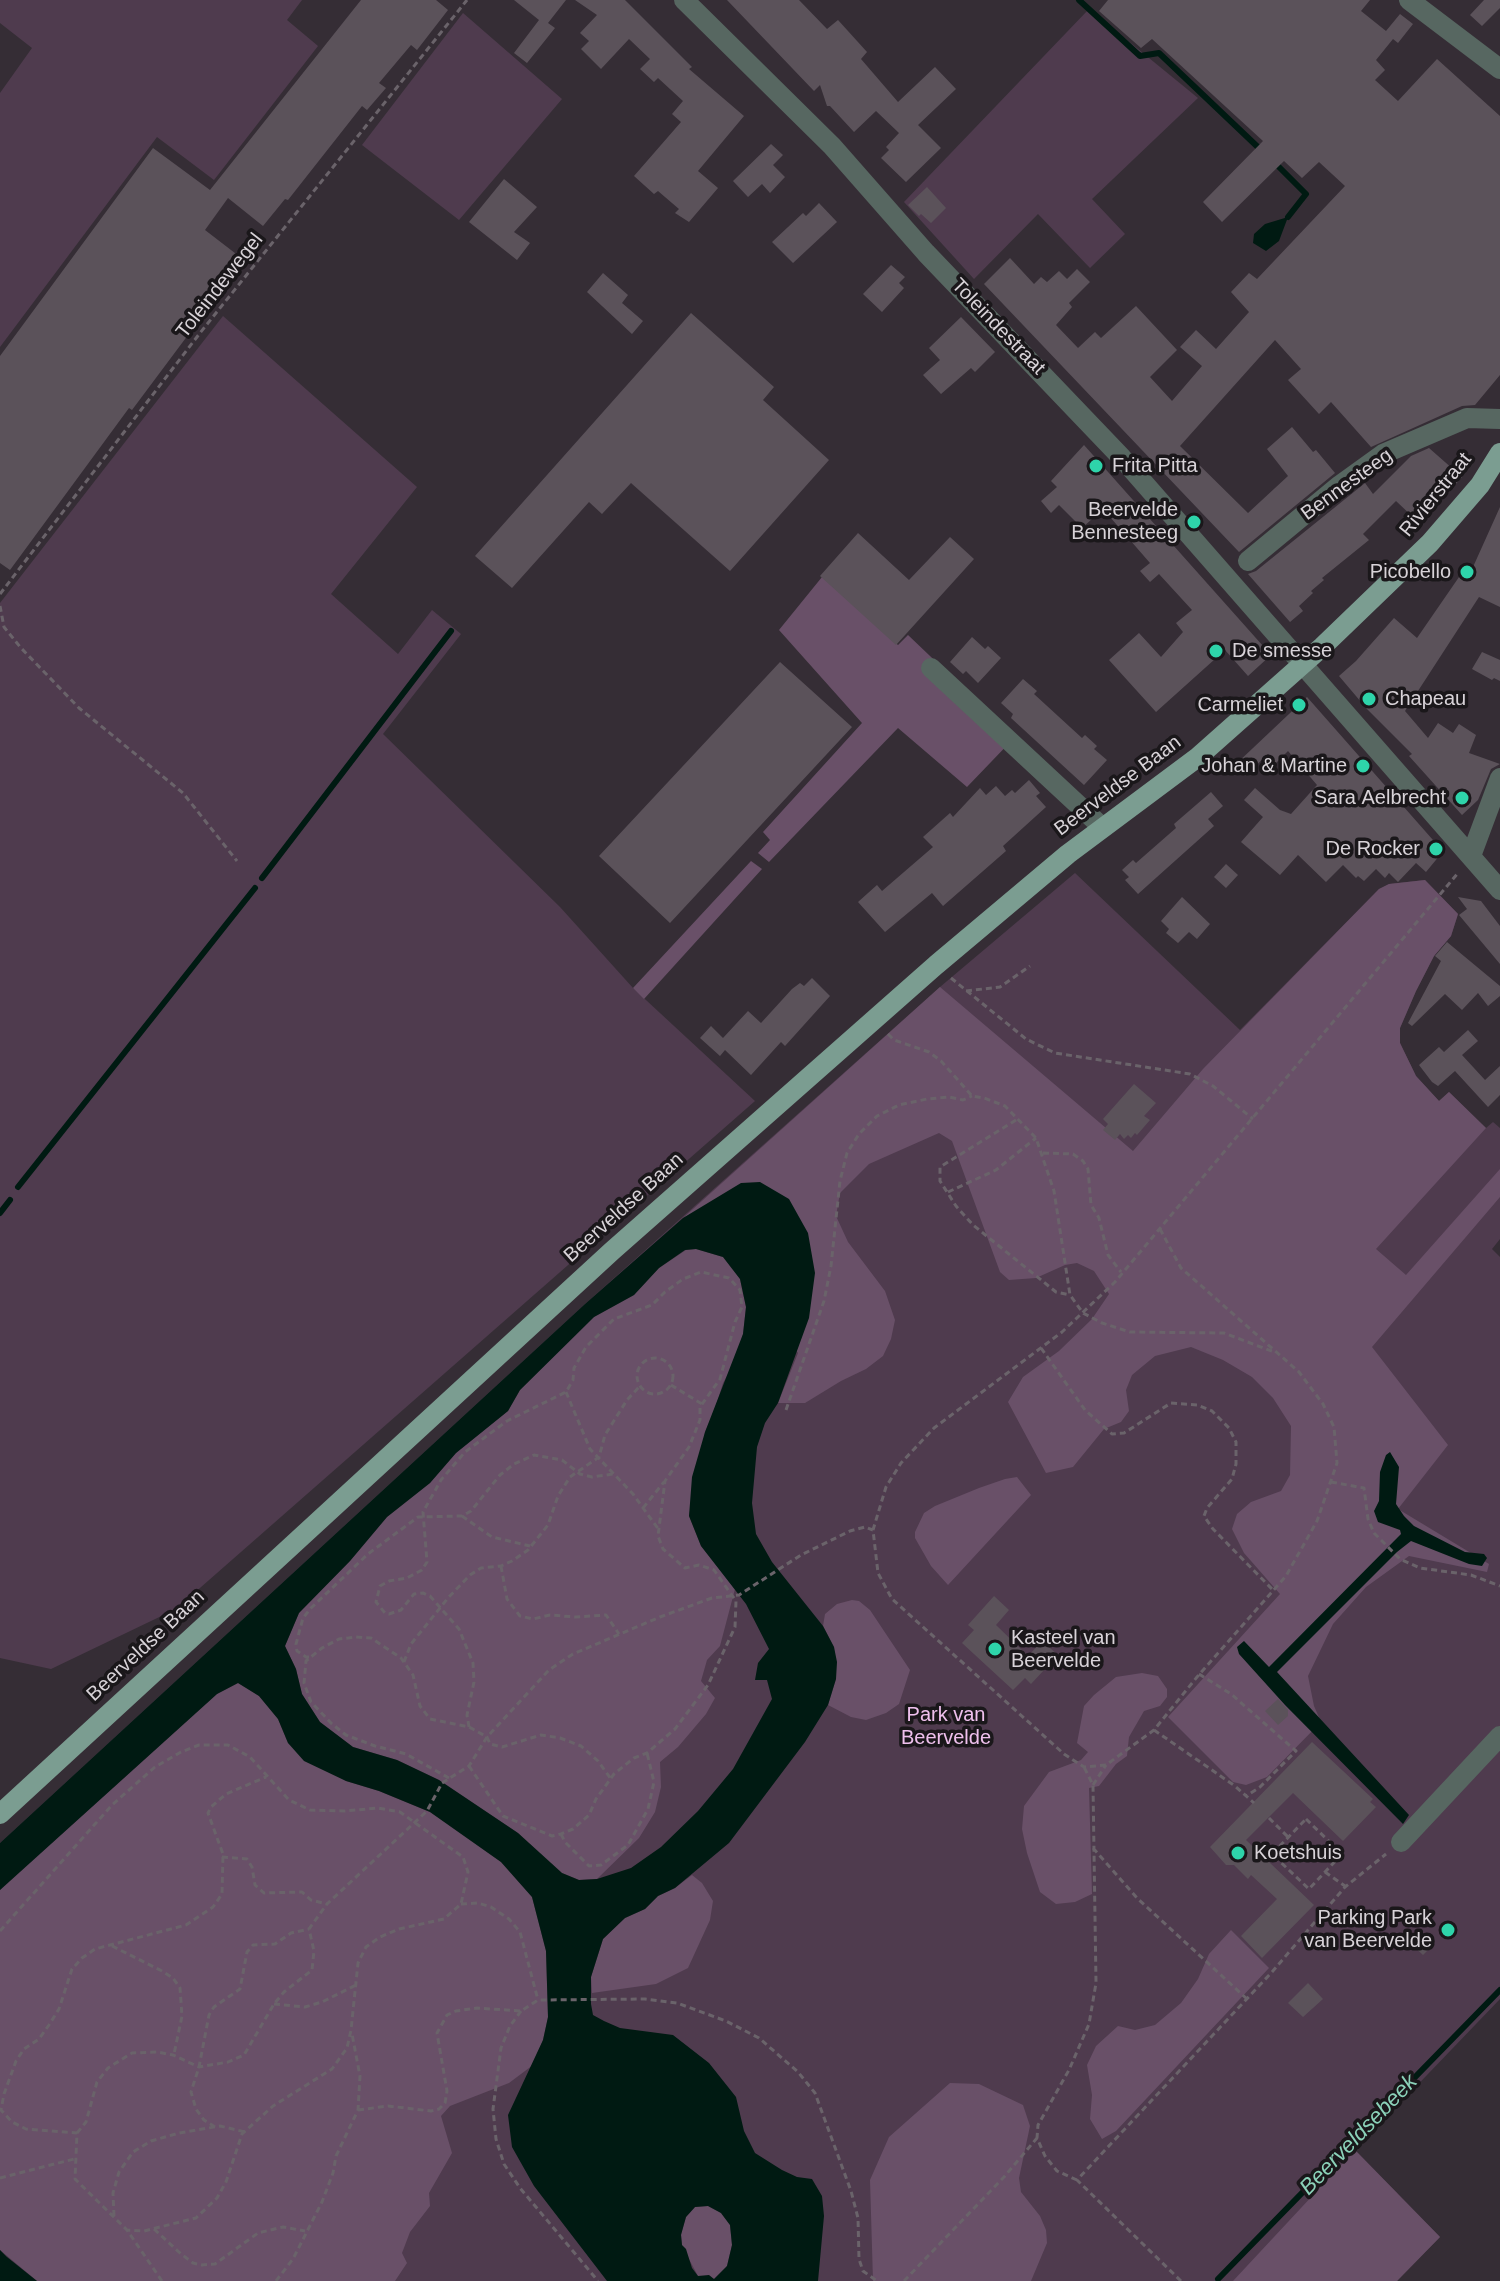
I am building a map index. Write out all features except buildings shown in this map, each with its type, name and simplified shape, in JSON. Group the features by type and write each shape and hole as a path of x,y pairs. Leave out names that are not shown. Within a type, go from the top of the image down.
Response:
{"main road":[{"name":"Rivierstraat","path":"1303,664 1410,564 1480,485 1500,453"},
{"name":"Beerveldse Baan","path":"0,1814 612,1251 874,1019 1102,827 1198,757 1303,664"}],"street":[{"name":"Toleindestraat","path":"684,0 832,146 926,253 1122,458 1500,890"},
{"path":"1409,0 1500,69"},
{"name":"Bennesteeg","path":"1248,561 1340,485 1383,454 1467,418 1500,419"},
{"path":"931,668 1102,827"},
{"path":"1471,856 1500,778"},
{"path":"1401,1842 1500,1736"}],"path":[{"name":"Toleindewegel","path":"0,594 200,333 467,0"},
{"path":"0,606 4,627 21,648 79,708 183,793 237,861"},
{"path":"1181,2281 1077,2180 1057,2171 1045,2156 1037,2138 1038,2125 1069,2070 1089,2024 1096,1983 1093,1785 1084,1767 1064,1754 892,1599 878,1573 873,1530 886,1487 914,1448 956,1410 1083,1313 1122,1273 1435,903 1471,856"},
{"path":"936,965 1026,1039 1055,1053 1190,1074 1213,1086 1253,1119"},
{"path":"966,991 1000,987 1030,966"},
{"path":"874,1019 894,1040 929,1052 941,1061 972,1096"},
{"path":"786,1410 824,1301 840,1181 847,1153 859,1134 877,1116 899,1105 927,1099 984,1098 1005,1106 1036,1138 1054,1191 1070,1295 1083,1313 1130,1332 1224,1333 1277,1353"},
{"path":"1017,1119 940,1167 940,1181 973,1225 1021,1267 1056,1292 1070,1295"},
{"path":"947,1193 996,1170 1036,1138"},
{"path":"1043,1153 1073,1154 1083,1161 1088,1169 1091,1205 1099,1218 1108,1255 1122,1273"},
{"path":"1093,1785 1106,1765 1154,1730 1286,1576 1317,1521 1337,1463 1334,1427 1323,1404 1299,1372 1181,1268 1160,1229"},
{"path":"643,1508 689,1447 700,1420 702,1404 720,1379 742,1307 740,1290 729,1278 701,1272 683,1279 652,1305 614,1319 586,1347 574,1368 566,1392 590,1449 659,1530"},
{"path":"1041,1348 1085,1410 1112,1434 1124,1433 1171,1403 1197,1405 1212,1411 1229,1428 1236,1442 1232,1479 1207,1508 1204,1516 1273,1590"},
{"path":"651,1358 658,1358 670,1365 673,1371 671,1385 660,1394 645,1391 640,1386 637,1372 651,1358"},
{"path":"671,1385 702,1404"},
{"path":"404,1662 411,1644 470,1575 481,1568 501,1566 519,1558 548,1525 558,1496 570,1477 599,1457 605,1435 627,1400 640,1386"},
{"path":"469,1727 467,1715 474,1682 473,1663 459,1629 423,1593 414,1594 401,1610 385,1613 376,1602 380,1586 422,1570 427,1562 423,1512 441,1480 465,1452 507,1421 566,1392"},
{"path":"611,1779 598,1761 581,1746 560,1738 541,1735 502,1747 490,1744 487,1737 469,1727 438,1723 424,1713 413,1675 404,1662 385,1645 371,1638 339,1639 306,1657 297,1651 296,1644 303,1618 311,1608 368,1554 418,1517 462,1516 484,1497 500,1475 523,1459 534,1455 562,1460 576,1471 592,1477 613,1474"},
{"path":"469,1766 503,1816 552,1836 561,1834 573,1829 589,1815 611,1779 675,1729 708,1685 735,1627 736,1596 714,1570 699,1565 685,1568 663,1549 658,1536 665,1481"},
{"path":"1331,1482 1364,1488 1368,1519 1374,1533 1410,1565 1471,1575 1500,1586"},
{"path":"462,1516 492,1537 530,1546"},
{"path":"215,2127 204,2120 196,2109 191,2092 209,2015 214,2007 240,1989 247,1952 253,1945 275,1944 291,1933 309,1929 327,1904 427,1811 442,1783 469,1766 487,1737 549,1670 573,1654 619,1634 712,1598 736,1596 777,1569 850,1531 865,1527 873,1530"},
{"path":"501,1566 507,1599 520,1616 533,1619 550,1615 606,1615 619,1634"},
{"path":"311,1656 304,1669 304,1683 311,1702 321,1714 346,1735 406,1754 450,1778"},
{"path":"1199,1674 1231,1694 1296,1751 1260,1787 1246,1796"},
{"path":"1154,1730 1254,1803"},
{"path":"0,1931 112,1805 155,1767 199,1745 228,1745 250,1757 289,1800 310,1810 378,1808 400,1812 463,1857 468,1872 461,1904 444,1919 425,1926 399,1929 366,1947 358,1963 347,2048 332,2069 273,2106 245,2132 217,2198 196,2218 154,2229 127,2230"},
{"path":"561,1834 589,1866 601,1865 628,1845 648,1809 654,1782 647,1753"},
{"path":"1084,1767 1106,1765"},
{"path":"77,2133 26,2129 12,2122 1,2110 16,2061 24,2049 39,2039 59,2009 72,1969 95,1949 186,1925 213,1907 222,1894 222,1857 208,1813 226,1794 266,1777"},
{"path":"1269,1818 1288,1837"},
{"path":"1306,1819 1342,1854 1325,1872 1309,1889 1272,1854 1306,1819"},
{"path":"1077,2180 1247,1999 1345,1887 1401,1842"},
{"path":"1093,1848 1137,1898 1247,1999"},
{"path":"222,1857 247,1859 252,1867 255,1885 264,1893 302,1892 311,1900 327,1904"},
{"path":"1325,1872 1345,1887"},
{"path":"461,1904 478,1903 491,1907 509,1919 520,1932 538,2000"},
{"path":"162,2281 127,2230 75,2179 77,2133 86,2122 97,2082 108,2068 132,2053 173,2055 199,2067 228,2062 244,2055 274,2004 312,1970 314,1951 309,1929"},
{"path":"112,1946 162,1971 173,1978 180,1988 182,2016 173,2055"},
{"path":"274,2004 305,2007 356,1985"},
{"path":"598,2281 520,2188 504,2164 496,2139 493,2109 501,2048 510,2026 521,2011 538,2000 645,1999 677,2003 726,2021 759,2038 798,2072 815,2093 825,2114 858,2218 859,2259 863,2271 877,2281"},
{"path":"358,2110 388,2106 431,2111 439,2109 445,2103 447,2091 437,2033 447,2015 477,2008 521,2011"},
{"path":"276,2281 293,2259 322,2202 336,2156 358,2110 360,2076 351,2030"},
{"path":"114,2216 113,2193 119,2172 133,2152 151,2141 215,2127 245,2132"},
{"path":"904,2281 1037,2138"},
{"path":"0,2178 74,2159"},
{"path":"154,2229 180,2253 202,2265 215,2264 258,2233 283,2227 305,2231"}],"green space":[{"path":"0,0 302,0 287,20 318,46 214,180 157,137 0,347 0,93 32,48 0,23"},
{"path":"1089,9 1198,98 1092,199 1125,234 1090,268 1038,214 974,279 904,202"},
{"path":"463,13 562,99 459,220 362,145"},
{"path":"223,316 417,487 331,594 398,654 432,610 461,634 383,734 560,907 633,988 755,1101 176,1609 51,1669 0,1658 0,603"},
{"name":"Park van Beervelde","path":"1075,873 1240,1030 1379,889 1389,884 1425,880 1458,914 1451,936 1434,956 1416,991 1400,1028 1400,1043 1416,1076 1439,1101 1449,1092 1486,1128 1493,1122 1500,1128 1500,1239 1492,1249 1500,1257 1500,1999 1355,2150 1440,2237 1397,2281 0,2281 0,1843 585,1304 940,987"}],"shaded area":[{"path":"1288,217 1279,241 1266,251 1253,243 1254,234 1265,224"},
{"path":"822,577 898,645 908,635 1015,737 967,787 898,728 769,862 758,853 770,840 763,832 862,723 779,630"},
{"path":"751,861 762,869 644,999 633,988"},
{"path":"1425,880 1458,914 1451,936 1434,956 1416,991 1400,1028 1400,1043 1416,1076 1439,1101 1449,1092 1486,1128 1376,1249 1406,1275 1500,1169 1500,1197 1372,1347 1448,1445 1398,1509 1489,1564 1487,1572 1409,1556 1366,1587 1333,1624 1308,1676 1321,1722 1267,1777 1246,1785 1233,1782 1168,1717 1280,1594 1244,1553 1232,1529 1237,1514 1251,1502 1281,1491 1290,1475 1291,1426 1273,1398 1252,1377 1223,1360 1191,1347 1155,1356 1132,1375 1126,1390 1129,1411 1121,1422 1104,1429 1073,1467 1046,1473 1008,1402 1023,1377 1059,1351 1092,1319 1109,1294 1094,1271 1077,1263 1036,1278 1009,1280 1000,1272 952,1141 939,1133 869,1164 840,1193 836,1216 848,1242 885,1291 895,1320 883,1356 805,1403 778,1403 798,1353 691,1214 683,1218 940,987 1133,1151 1203,1069 1379,889 1389,884"},
{"path":"760,1182 789,1199 808,1233 815,1273 809,1318 778,1403 765,1423 757,1447 752,1503 756,1534 772,1562 823,1626 834,1647 836,1679 828,1705 805,1742 729,1843 675,1888 658,1896 645,1909 625,1918 603,1939 591,1977 591,2004 593,2015 604,2021 620,2028 673,2035 709,2063 736,2097 744,2131 755,2153 797,2177 812,2179 822,2196 824,2216 818,2281 607,2281 534,2186 512,2147 508,2115 543,2040 548,2017 546,1951 532,1897 501,1862 430,1812 346,1781 304,1761 288,1743 278,1719 259,1696 238,1683 217,1694 0,1890 0,1843 585,1304 683,1218 741,1183","holes":["696,1249 723,1257 740,1279 746,1307 743,1334 705,1432 692,1477 689,1516 701,1546 746,1604 769,1649 758,1663 755,1680 767,1680 772,1699 733,1769 698,1811 661,1847 631,1868 597,1879 579,1880 562,1873 518,1833 439,1780 397,1760 353,1747 320,1722 302,1694 296,1669 285,1646 299,1613 350,1561 387,1517 430,1483 456,1453 508,1411 520,1390 594,1317 634,1295 659,1268 685,1250","708,2206 721,2213 730,2225 732,2245 727,2266 714,2279 709,2275 698,2276 682,2245 681,2235 686,2217 695,2207"]},
{"path":"696,1249 723,1257 740,1279 746,1307 743,1334 734,1364 723,1383 705,1432 689,1516 701,1546 735,1589 720,1646 707,1660 701,1681 715,1698 706,1714 678,1747 660,1762 661,1787 655,1812 639,1838 597,1879 579,1880 562,1873 518,1833 439,1780 397,1760 353,1747 320,1722 302,1694 296,1669 285,1646 299,1613 350,1561 387,1517 430,1483 456,1453 508,1411 520,1390 594,1317 634,1295 659,1268 686,1250"},
{"path":"1390,1452 1399,1467 1396,1504 1404,1516 1414,1526 1465,1552 1484,1554 1487,1558 1482,1566 1469,1564 1411,1541 1277,1672 1409,1815 1403,1824 1285,1705 1239,1654 1237,1647 1244,1641 1269,1667 1401,1534 1400,1530 1378,1522 1374,1511 1379,1501 1380,1472"},
{"path":"1017,1477 1031,1495 948,1585 931,1566 915,1538 924,1513 979,1488"},
{"path":"859,1601 870,1610 910,1670 899,1704 886,1713 866,1720 851,1717 828,1705 836,1679 834,1647 823,1626 825,1614 837,1604"},
{"path":"1142,1673 1158,1676 1167,1689 1167,1697 1160,1706 1144,1711 1129,1737 1127,1756 1116,1764 1099,1786 1089,1788 1092,1894 1075,1902 1056,1904 1040,1892 1027,1853 1022,1829 1024,1806 1049,1772 1081,1760 1088,1752 1077,1743 1084,1706 1116,1677"},
{"path":"238,1683 259,1696 278,1719 288,1743 346,1781 430,1812 501,1862 532,1897 546,1951 548,2017 543,2040 533,2065 509,2083 450,2106 441,2116 452,2153 429,2193 430,2206 410,2232 402,2253 407,2263 395,2281 37,2281 0,2250 0,1890 217,1694"},
{"path":"692,1875 702,1883 713,1901 710,1920 688,1968 656,1984 592,1993 591,1977 603,1939 625,1918 645,1909 658,1896"},
{"path":"1231,1930 1269,1968 1116,2131 1102,2139 1090,2119 1092,2095 1087,2065 1096,2046 1118,2026 1135,2030 1155,2025 1181,2003 1198,1979 1209,1954"},
{"path":"950,2083 979,2084 1023,2105 1030,2126 1019,2178 1021,2192 1040,2216 1047,2243 1031,2281 873,2281 870,2180 889,2137"},
{"path":"1355,2150 1440,2237 1397,2281 1233,2281"},
{"path":"708,2206 721,2213 730,2225 732,2245 727,2266 714,2279 698,2276 682,2246 681,2234 686,2217 695,2207"},
{"path":"0,2250 7,2257 37,2281 0,2281"}],"waterway":[{"path":"1079,0 1140,56 1159,53 1262,151"},
{"path":"1273,161 1306,194 1288,217"},
{"path":"262,878 451,631"},
{"path":"18,1187 255,888"},
{"path":"0,1213 10,1200"},
{"name":"Beerveldsebeek","path":"1218,2279 1500,1990"}],"place":[{"name":"Frita Pitta","path":"1096,466"},
{"name":"Beervelde Bennesteeg","path":"1194,522"},
{"name":"Picobello","path":"1467,572"},
{"name":"De smesse","path":"1216,651"},
{"name":"Chapeau","path":"1369,699"},
{"name":"Carmeliet","path":"1299,705"},
{"name":"Johan & Martine","path":"1363,766"},
{"name":"Sara Aelbrecht","path":"1462,798"},
{"name":"De Rocker","path":"1436,849"},
{"name":"Kasteel van Beervelde","path":"995,1649"},
{"name":"Koetshuis","path":"1238,1853"},
{"name":"Parking Park van Beervelde","path":"1448,1930"}]}
